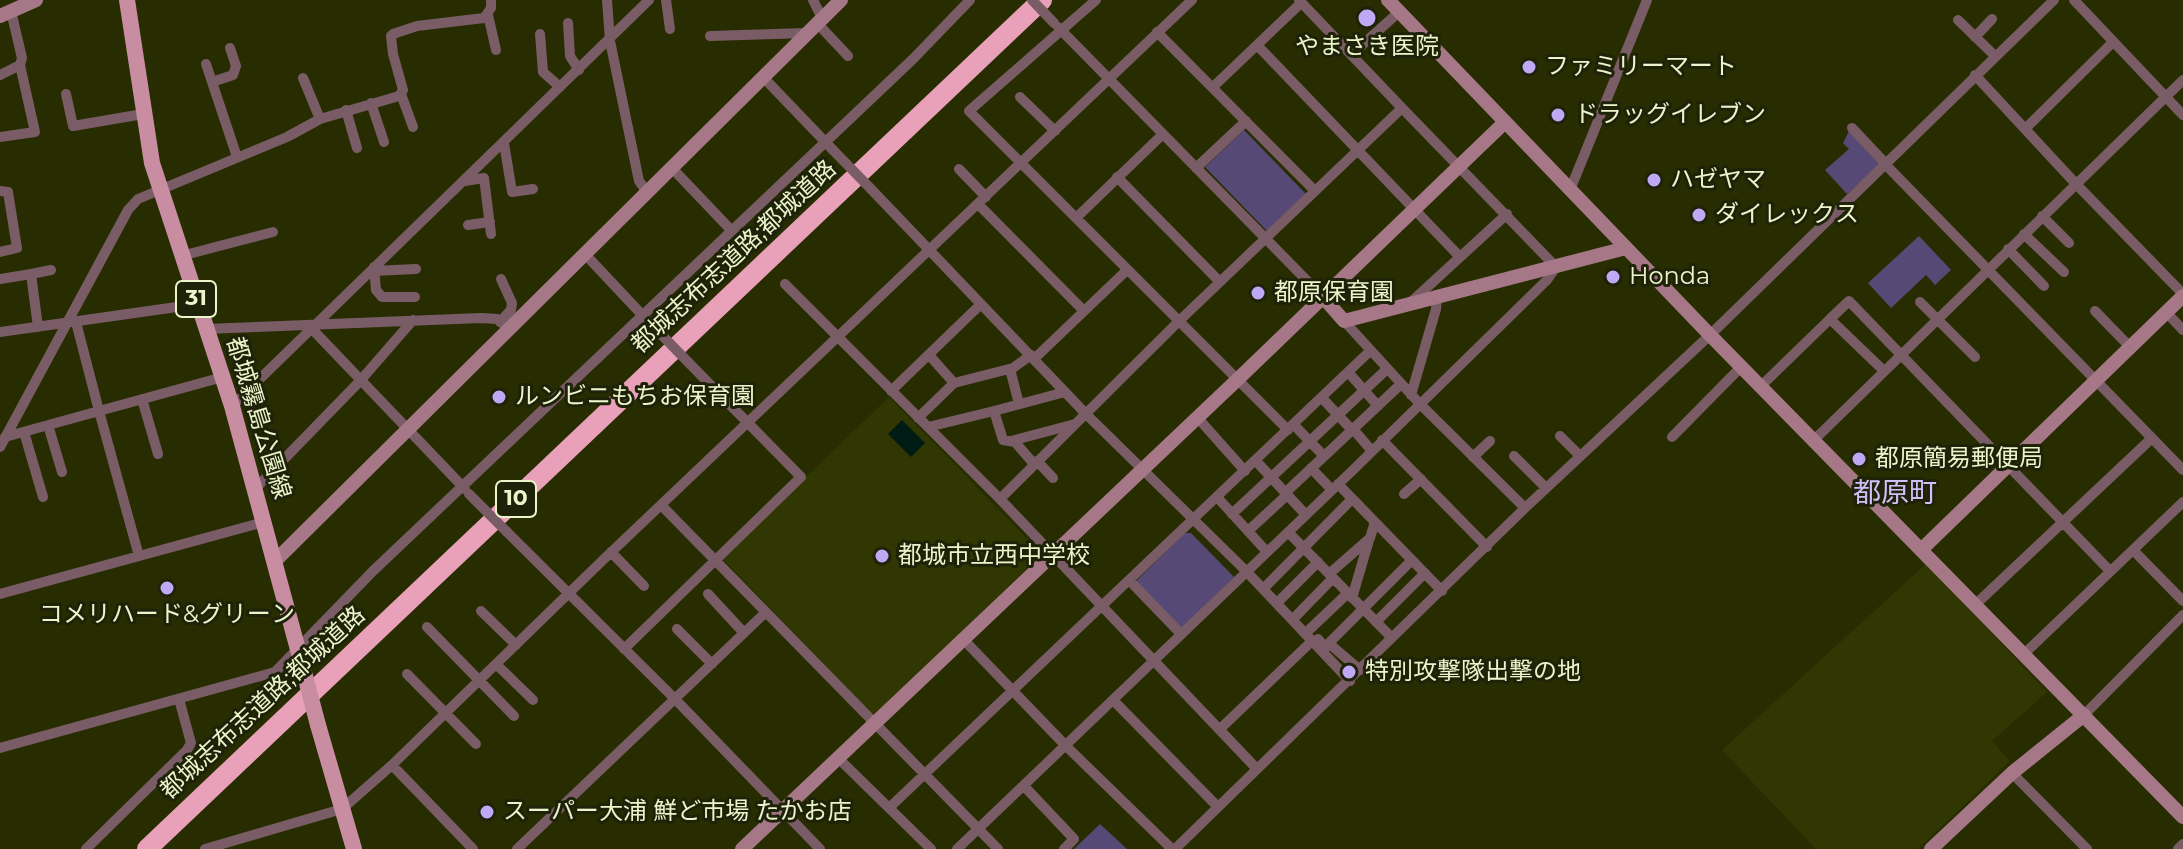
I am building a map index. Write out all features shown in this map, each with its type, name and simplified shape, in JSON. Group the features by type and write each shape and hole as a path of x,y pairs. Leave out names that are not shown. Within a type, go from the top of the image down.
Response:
{"highway":[{"path":"886,149 1023,0"},
{"name":"都城志布志道路;都城道路","path":"147,849 1042,0"},
{"path":"886,149 1054,0"}],"main road":[{"name":"都城霧島公園線","path":"127,0 143,114 160,191 232,406 354,849"}],"street":[{"path":"0,137 35,132 20,65 22,58 6,14 36,0"},
{"path":"413,127 401,94 403,90 391,36 417,26 484,18 491,8 491,0"},
{"path":"607,0 610,41 639,181 647,192"},
{"path":"232,406 649,0"},
{"path":"666,0 670,29"},
{"path":"813,0 815,25 848,56"},
{"path":"275,561 408,428 505,325 584,253 841,0"},
{"path":"0,748 275,672 646,319 731,230 913,59 970,0"},
{"path":"1032,0 1323,297 1415,399 1525,508"},
{"path":"1096,0 1058,27 969,111 1237,380 1324,456"},
{"path":"205,849 342,809 392,765 611,552 1192,0"},
{"path":"1388,0 1741,367 2183,817"},
{"path":"1570,190 1647,0"},
{"path":"962,638 1066,746 1174,849 2054,0"},
{"path":"2074,0 2183,115"},
{"path":"1213,87 1300,1 1556,267"},
{"path":"1352,54 1399,12"},
{"path":"488,15 496,50"},
{"path":"1975,37 1992,19"},
{"path":"1958,20 1995,56"},
{"path":"568,23 570,56 579,70"},
{"path":"710,36 729,31 815,25"},
{"path":"1157,32 1315,191"},
{"path":"540,34 543,72 560,87"},
{"path":"2025,129 2113,42"},
{"path":"1257,45 1460,257"},
{"path":"212,82 233,75 236,66 230,48"},
{"path":"206,64 237,157"},
{"path":"0,75 20,65"},
{"path":"1921,550 2183,295 1975,75"},
{"path":"763,77 1086,414 1266,586 1311,636 1326,646 1332,646 1360,670"},
{"path":"303,78 320,119"},
{"path":"1814,440 2183,80"},
{"path":"66,94 73,126 143,114"},
{"path":"3,442 72,323 128,210 138,199 287,137 320,119 401,94"},
{"path":"1020,97 1055,131"},
{"path":"371,103 384,142"},
{"path":"1000,499 1178,322 1402,108"},
{"path":"346,110 357,148"},
{"path":"1196,168 1246,121"},
{"path":"742,849 1504,123"},
{"path":"1852,128 2183,470"},
{"path":"1076,218 1163,134"},
{"path":"504,143 512,192 533,189"},
{"path":"671,167 731,230"},
{"path":"959,169 982,200 1084,311"},
{"path":"1117,177 1220,282"},
{"path":"465,181 484,178 491,234"},
{"path":"0,191 8,192 17,248 0,252"},
{"path":"1408,304 1507,214"},
{"path":"2042,216 2069,243"},
{"path":"468,225 490,222"},
{"path":"181,256 273,232"},
{"path":"2024,234 2064,272"},
{"path":"1344,321 1626,248"},
{"path":"2008,249 2044,286"},
{"path":"584,253 801,477 624,649"},
{"path":"957,849 1250,572 1372,451 1415,399 1547,280 1556,267"},
{"path":"374,269 416,269"},
{"path":"374,269 376,290 382,297 415,297"},
{"path":"0,279 51,270"},
{"path":"918,418 954,383 1010,369 1032,357 1127,270"},
{"path":"31,274 38,327"},
{"path":"501,279 512,303 505,325"},
{"path":"785,284 1000,499 1256,768"},
{"path":"1415,399 1437,297"},
{"path":"1761,386 1849,301 2110,571"},
{"path":"1920,302 1975,357"},
{"path":"0,332 198,304"},
{"path":"891,391 981,304"},
{"path":"2095,311 2130,347"},
{"path":"2166,312 2183,330"},
{"path":"206,329 481,318 497,319 505,325"},
{"path":"1830,319 1883,370"},
{"path":"255,489 360,381 413,320"},
{"path":"72,323 139,556"},
{"path":"314,326 360,381 820,849"},
{"path":"889,808 1370,351"},
{"path":"929,355 954,383"},
{"path":"1672,437 1741,367"},
{"path":"1010,369 1019,404"},
{"path":"1232,514 1387,369"},
{"path":"1348,372 1378,406"},
{"path":"3,442 24,432 223,377"},
{"path":"1248,531 1401,384"},
{"path":"928,427 1065,392"},
{"path":"1322,398 1372,451"},
{"path":"142,399 158,454"},
{"path":"994,411 1003,440 1015,442 1053,478"},
{"path":"1197,417 1245,471"},
{"path":"1011,441 1077,423"},
{"path":"48,425 62,472"},
{"path":"24,432 43,497"},
{"path":"1560,436 1580,456"},
{"path":"1976,604 2152,438"},
{"path":"1382,440 1487,547"},
{"path":"1473,457 1490,441"},
{"path":"1514,456 1546,488"},
{"path":"1256,461 1306,515"},
{"path":"1311,468 1352,499 1442,591"},
{"path":"1404,494 1421,479"},
{"path":"1217,497 1267,552"},
{"path":"1266,586 1352,499"},
{"path":"2024,654 2183,502"},
{"path":"661,505 998,849"},
{"path":"0,594 264,522"},
{"path":"1220,729 1350,595 1375,522"},
{"path":"1288,532 1392,638"},
{"path":"1296,616 1370,538"},
{"path":"2133,550 2183,601"},
{"path":"611,552 644,586"},
{"path":"1326,646 1412,560"},
{"path":"1280,600 1318,562"},
{"path":"1250,572 1350,681"},
{"path":"1376,622 1425,573"},
{"path":"1129,580 1181,634"},
{"path":"708,594 744,633"},
{"path":"481,611 516,645"},
{"path":"517,849 766,612"},
{"path":"1931,849 2012,773 2084,715 2183,615"},
{"path":"427,627 514,716"},
{"path":"677,629 712,664"},
{"path":"496,664 533,700"},
{"path":"407,674 476,744"},
{"path":"86,849 187,750 191,743 179,699"},
{"path":"1113,700 1217,806"},
{"path":"838,758 931,849"},
{"path":"392,765 473,849"},
{"path":"2012,773 2087,849"},
{"path":"1024,786 1074,839 1064,849"},
{"path":"2178,849 2183,844"}],"shaded area":[{"path":"1850,129 1881,164 1847,194 1825,170 1849,149 1843,143"},
{"path":"1244,130 1306,194 1267,231 1205,167"},
{"path":"1919,236 1951,270 1935,285 1926,275 1891,308 1868,283"},
{"name":"都城市立西中学校","path":"889,397 1042,554 876,713 871,713 722,558"},
{"path":"1185,533 1191,533 1234,577 1181,630 1134,583"},
{"path":"1926,564 2047,692 1992,741 2010,761 1918,849 1816,849 1722,750"},
{"path":"1100,824 1127,849 1074,849"}],"water":[{"path":"902,420 925,443 911,457 888,434"}],"place":[{"name":"やまさき医院","path":"1367,18"},
{"name":"ファミリーマート","path":"1529,67"},
{"name":"ドラッグイレブン","path":"1558,115"},
{"name":"ハゼヤマ","path":"1654,180"},
{"name":"ダイレックス","path":"1699,215"},
{"name":"Honda","path":"1613,277"},
{"name":"都原保育園","path":"1258,293"},
{"name":"ルンビニもちお保育園","path":"499,397"},
{"name":"都原簡易郵便局","path":"1859,459"},
{"name":"都城市立西中学校","path":"882,556"},
{"name":"コメリハード&グリーン","path":"167,588"},
{"name":"特別攻撃隊出撃の地","path":"1349,672"},
{"name":"スーパー大浦 鮮ど市場 たかお店","path":"487,812"}],"district":[{"name":"都原町","path":"1895,494"}]}
